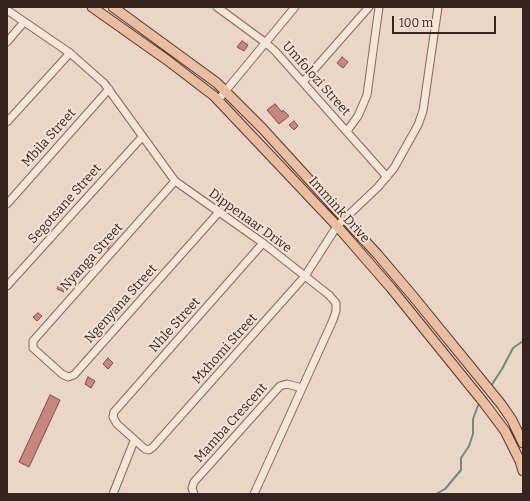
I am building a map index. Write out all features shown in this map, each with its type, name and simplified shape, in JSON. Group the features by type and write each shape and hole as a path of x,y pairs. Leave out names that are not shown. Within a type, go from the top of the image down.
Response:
{"main road":[{"name":"Immink Drive","path":"92,7 179,69 218,100 337,226 391,288 484,403 505,432 520,461 523,471"},
{"name":"Immink Drive","path":"113,7 226,90 262,128 378,255 489,390 512,420 523,443"}],"street":[{"path":"218,100 296,7"},
{"path":"303,82 369,7"},
{"path":"347,132 358,116 367,95 379,7"},
{"name":"Mxhomi Street","path":"117,424 134,441 145,449 149,450 153,447 305,276 337,226 387,177 407,146 421,120 438,7"},
{"name":"Umfolozi Street","path":"221,8 266,43 303,82 387,177"},
{"name":"Dippenaar Drive","path":"7,10 70,53 110,89 142,137 175,182 263,243 332,298 336,303 337,307 333,320 254,494"},
{"path":"7,42 24,22"},
{"path":"7,122 70,53"},
{"name":"Mbila Street","path":"7,204 110,89"},
{"name":"Segotsane Street","path":"7,286 142,137"},
{"name":"Nyanga Street","path":"34,349 32,346 33,341 175,182"},
{"name":"Ngenyana Street","path":"34,349 64,376 68,377 74,375 219,212"},
{"name":"Nhle Street","path":"117,424 113,417 115,409 263,243"},
{"name":"Mamba Crescent","path":"194,494 192,488 194,482 280,386 287,384 302,388"},
{"path":"113,494 134,441"}],"building":[{"path":"242,41 248,45 244,51 237,47"},
{"path":"342,57 348,62 343,68 337,63"},
{"path":"275,104 282,112 283,110 289,116 279,124 267,110"},
{"path":"294,121 298,126 294,130 289,125"},
{"path":"106,239 112,242 108,249 102,246"},
{"path":"60,282 67,285 64,292 57,289"},
{"path":"38,313 42,316 37,321 33,317"},
{"path":"108,358 113,363 108,369 103,364"},
{"path":"88,377 95,381 91,388 85,384"},
{"path":"50,395 60,400 29,467 19,462"}],"waterway":[{"path":"491,386 513,348 523,341"},
{"path":"436,494 445,489 461,470 461,458 469,446 473,434 473,419 479,403"}]}
